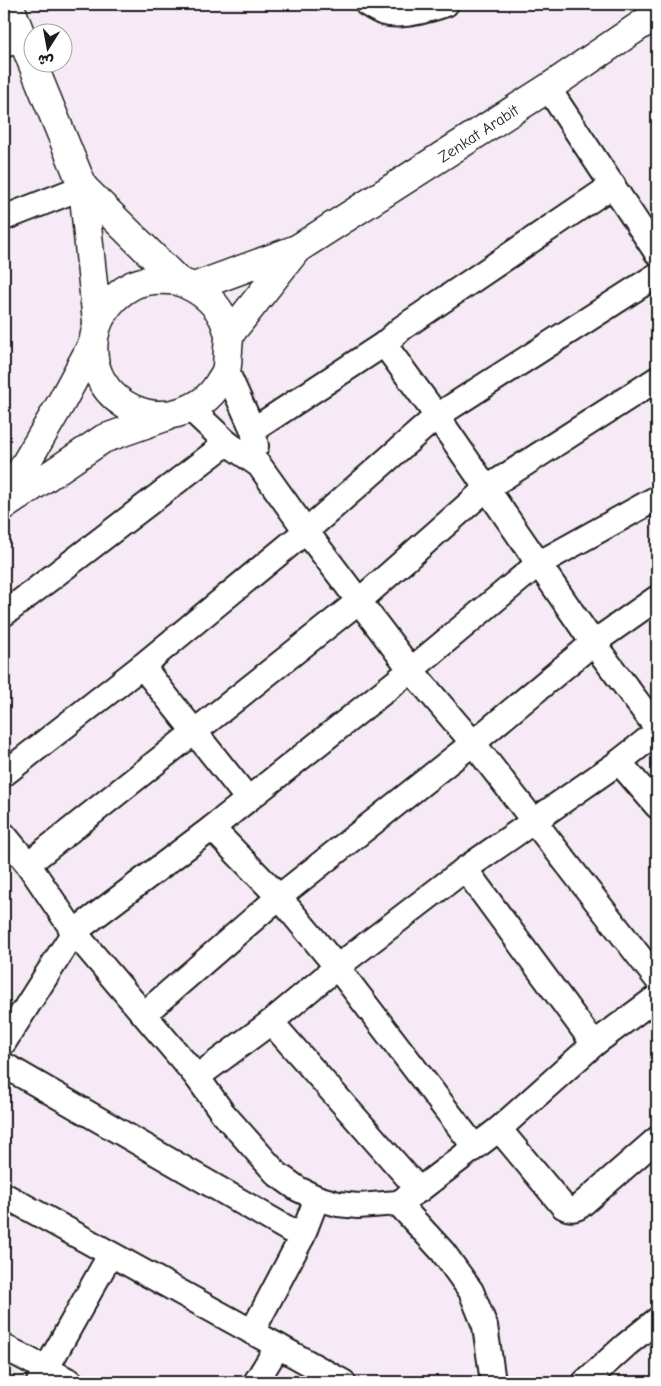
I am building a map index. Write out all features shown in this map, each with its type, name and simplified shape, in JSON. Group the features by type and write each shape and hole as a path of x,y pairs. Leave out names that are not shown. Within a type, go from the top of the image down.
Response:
{"main road":[{"path":"9,4 13,41 83,187 95,332 95,366 106,387 123,404 144,414 179,413"},
{"name":"Zenkat Arabit","path":"297,249 548,88 657,14"},
{"path":"4,506 103,439 179,413 212,394 226,370 229,335 222,316 210,299 186,284 83,187"},
{"path":"4,500 61,403 112,300 134,285 160,279 186,284 297,249"},
{"path":"229,335 297,249"}],"street":[{"path":"367,4 384,13 408,14 446,4"},
{"path":"548,88 657,253"},
{"path":"253,430 384,344 402,328 613,185"},
{"path":"4,218 83,187"},
{"path":"4,774 142,666 306,531 437,416 657,275"},
{"path":"197,1077 271,1022 337,967 465,869 620,762 657,730 593,643 437,416 384,344"},
{"path":"226,370 253,430 259,465"},
{"path":"28,864 359,601 487,488 657,379"},
{"path":"179,413 259,465 306,531 411,670 473,743 657,980"},
{"path":"4,614 227,443"},
{"path":"4,1042 74,932 212,828 411,670 538,564 657,498"},
{"path":"144,1014 279,896 473,743 593,643 657,598"},
{"path":"142,666 248,798"},
{"path":"620,762 657,806"},
{"path":"212,828 279,896 337,967 474,1146"},
{"path":"4,834 28,864 74,932 197,1077 222,1112 277,1174 298,1189 317,1198 338,1204 358,1206 398,1203 419,1190 474,1146 499,1129 594,1044 657,997"},
{"path":"465,869 594,1044"},
{"path":"271,1022 419,1190"},
{"path":"4,1065 302,1237"},
{"path":"499,1129 563,1206 568,1209 575,1209 580,1206 657,1139"},
{"path":"4,1195 343,1382"},
{"path":"252,1332 302,1237 317,1198"},
{"path":"398,1203 443,1252 471,1290 485,1326 493,1382"},
{"path":"42,1376 110,1255"},
{"path":"585,1382 657,1320"},
{"path":"256,1382 278,1346"},
{"path":"4,1347 42,1376 71,1382"}]}
